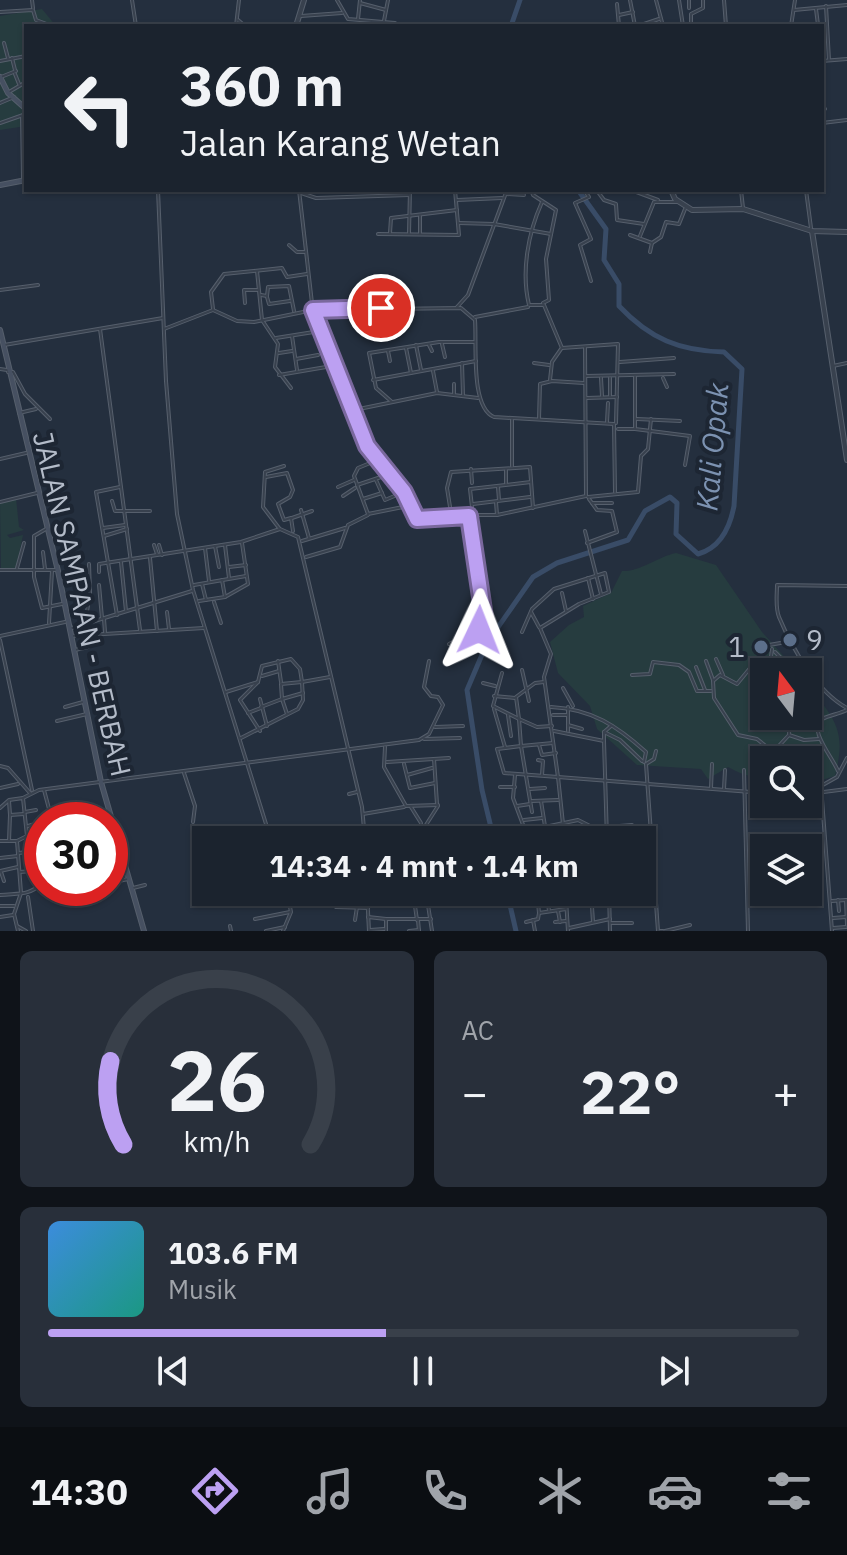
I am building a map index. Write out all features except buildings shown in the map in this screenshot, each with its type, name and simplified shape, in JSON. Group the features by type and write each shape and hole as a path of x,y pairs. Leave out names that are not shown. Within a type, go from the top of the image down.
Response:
{"main road":[{"path":"0,77 2,87 24,112"},
{"path":"0,185 24,180"},
{"name":"JALAN SAMPAAN - BERBAH","path":"0,330 64,603 105,802"},
{"name":"JALAN SAMPAAN - BERBAH","path":"128,876 144,931"}],"street":[{"path":"32,0 36,20 48,24"},
{"path":"132,0 136,24"},
{"path":"236,24 239,0"},
{"path":"297,24 304,0"},
{"path":"337,0 348,24"},
{"path":"383,24 388,0"},
{"path":"630,0 636,24"},
{"path":"656,0 662,24"},
{"path":"679,0 683,24"},
{"path":"689,0 689,8"},
{"path":"691,24 691,14 703,8 703,0"},
{"path":"724,0 726,24"},
{"path":"791,24 795,0"},
{"path":"358,19 360,1 386,10"},
{"path":"617,4 619,24"},
{"path":"794,10 847,5"},
{"path":"826,6 829,60"},
{"path":"816,7 818,24"},
{"path":"0,12 33,10"},
{"path":"618,15 633,12"},
{"path":"299,16 342,13"},
{"path":"643,24 660,18"},
{"path":"237,19 243,24"},
{"path":"348,19 395,23"},
{"path":"41,20 42,24"},
{"path":"363,24 364,20"},
{"path":"4,43 14,73 24,90"},
{"path":"0,61 24,56"},
{"path":"824,61 847,59"},
{"path":"0,77 14,73"},
{"path":"8,93 24,83"},
{"path":"0,103 14,97"},
{"path":"0,123 24,113"},
{"path":"824,123 847,120"},
{"path":"158,192 174,499 193,590 267,826"},
{"path":"300,192 313,310 320,331 376,461 404,492 419,521 451,515 497,515 587,496 639,491 641,456 648,449 651,419"},
{"path":"302,192 316,198 409,195"},
{"path":"409,234 410,192"},
{"path":"378,234 458,236 455,192"},
{"path":"164,329 213,310 237,321 262,320 313,310 457,308 474,317 542,304 549,300 546,259 556,210 533,192"},
{"path":"585,192 589,197 575,203 591,239 580,245 591,281"},
{"path":"598,192 604,200 616,204 615,218 644,224"},
{"path":"637,192 659,200 673,200 685,208 743,209 812,231 847,232"},
{"path":"671,192 673,200"},
{"path":"741,192 743,209"},
{"path":"806,192 847,460"},
{"path":"457,308 468,297 505,194"},
{"path":"456,200 524,195"},
{"path":"552,205 553,200"},
{"path":"640,236 649,208 659,200"},
{"path":"530,306 523,280 530,232 542,202"},
{"path":"652,243 660,239 666,222 679,224 685,208"},
{"path":"390,234 391,218 457,210"},
{"path":"420,215 420,234"},
{"path":"458,223 494,224 551,234"},
{"path":"630,235 640,236 652,243"},
{"path":"650,252 652,243"},
{"path":"289,245 297,252 306,252"},
{"path":"213,310 211,292 221,275 284,269 295,312"},
{"path":"257,270 262,320 275,338 278,375 291,388"},
{"path":"287,277 308,273"},
{"path":"0,290 38,285"},
{"path":"289,286 268,287 267,304 292,301"},
{"path":"245,303 244,290 259,290"},
{"path":"259,295 267,296"},
{"path":"277,303 281,315"},
{"path":"542,304 562,348"},
{"path":"474,317 479,398 488,414 607,423 616,427 690,436 685,465"},
{"path":"2,346 164,318"},
{"path":"100,329 140,630"},
{"path":"275,338 320,331"},
{"path":"292,334 297,371"},
{"path":"442,342 445,357"},
{"path":"392,402 378,391 369,354 429,343 477,342"},
{"path":"429,343 432,351"},
{"path":"562,348 620,344 615,492"},
{"path":"416,345 421,371"},
{"path":"406,347 411,373"},
{"path":"585,347 587,496 597,510 612,511 617,532 588,545"},
{"path":"550,381 551,365 562,348"},
{"path":"388,350 390,361"},
{"path":"278,353 294,351"},
{"path":"295,359 318,355"},
{"path":"618,362 674,358"},
{"path":"373,380 477,361"},
{"path":"462,363 463,397"},
{"path":"534,363 551,365"},
{"path":"832,366 847,363"},
{"path":"278,375 334,366"},
{"path":"0,369 13,372 24,393 50,419"},
{"path":"432,369 437,393"},
{"path":"585,376 662,377 674,374"},
{"path":"601,377 602,396"},
{"path":"610,377 610,397"},
{"path":"635,377 635,429"},
{"path":"662,377 667,387"},
{"path":"539,419 538,385 550,381 585,384"},
{"path":"454,384 454,395"},
{"path":"353,411 437,393 479,398"},
{"path":"586,398 618,397"},
{"path":"607,423 608,403"},
{"path":"18,413 38,408"},
{"path":"656,412 656,419"},
{"path":"512,418 513,467"},
{"path":"635,419 680,421"},
{"path":"0,459 27,452"},
{"path":"366,515 354,480 357,469 376,461"},
{"path":"280,529 263,507 265,472 284,466"},
{"path":"451,515 447,488 451,482 451,472 471,469 531,469 533,509"},
{"path":"449,644 484,626 469,492 473,485 471,469"},
{"path":"506,469 506,485"},
{"path":"492,471 493,477"},
{"path":"266,477 287,473 293,490 290,497 278,504 284,520 312,511"},
{"path":"343,496 386,474"},
{"path":"373,475 387,511"},
{"path":"338,487 354,480"},
{"path":"473,485 497,486 532,481"},
{"path":"497,486 497,515"},
{"path":"117,615 96,490 121,487"},
{"path":"0,502 38,492"},
{"path":"385,500 404,492"},
{"path":"361,500 382,493"},
{"path":"472,505 532,497"},
{"path":"509,500 511,513"},
{"path":"112,501 113,510 150,511"},
{"path":"592,503 612,503"},
{"path":"301,541 346,528 366,515 410,505"},
{"path":"293,509 296,517"},
{"path":"301,510 309,538"},
{"path":"291,518 293,532 301,541 305,557 364,826"},
{"path":"102,528 126,527"},
{"path":"103,537 126,527"},
{"path":"47,528 35,532 34,570 42,607 64,603"},
{"path":"305,557 340,547 346,528"},
{"path":"99,572 99,564 241,542 280,529 293,532"},
{"path":"585,531 601,596"},
{"path":"197,602 214,601 248,585 241,542"},
{"path":"16,569 24,543"},
{"path":"225,544 229,579"},
{"path":"154,545 157,556"},
{"path":"159,545 162,555"},
{"path":"215,545 219,567"},
{"path":"205,546 209,582"},
{"path":"43,552 46,570"},
{"path":"150,557 157,631"},
{"path":"26,559 34,559"},
{"path":"121,561 126,612"},
{"path":"85,625 90,593 89,564"},
{"path":"228,567 246,565"},
{"path":"0,570 55,570 49,623"},
{"path":"522,632 531,612 544,597 562,584 605,573 610,590 540,628"},
{"path":"192,585 247,576"},
{"path":"588,577 593,599"},
{"path":"222,580 225,597"},
{"path":"202,584 206,601"},
{"path":"99,585 105,633"},
{"path":"804,658 778,613 777,585 847,586"},
{"path":"69,628 193,590"},
{"path":"562,593 566,612"},
{"path":"214,601 221,623"},
{"path":"167,612 169,630"},
{"path":"531,612 551,654 545,670 545,683 556,753 562,824"},
{"path":"31,792 0,638 66,621"},
{"path":"71,636 205,628"},
{"path":"74,650 88,647 87,635"},
{"path":"713,681 716,676 723,676 737,684 769,645 793,641"},
{"path":"716,659 723,676"},
{"path":"240,738 260,731 268,727 300,707 302,682 300,669 294,661 278,660 262,666 258,682 241,698 260,731"},
{"path":"278,660 287,715"},
{"path":"422,749 421,740 433,727 443,705 424,687 429,661"},
{"path":"632,675 650,674 653,662 665,661 684,668 697,691 712,691"},
{"path":"706,661 713,681 712,691 738,735 757,739 766,746"},
{"path":"696,667 705,691"},
{"path":"522,670 529,701"},
{"path":"261,676 279,671"},
{"path":"502,673 493,695 505,747"},
{"path":"700,679 711,675"},
{"path":"281,684 332,677"},
{"path":"225,692 258,682"},
{"path":"483,683 496,686"},
{"path":"493,695 516,697 535,683 545,683"},
{"path":"822,687 827,695 847,709"},
{"path":"563,688 573,707"},
{"path":"247,713 303,693"},
{"path":"516,697 532,812"},
{"path":"260,699 268,727"},
{"path":"65,707 85,702"},
{"path":"550,707 573,707 628,733 646,752 650,826"},
{"path":"568,707 568,732"},
{"path":"494,708 537,727 552,726"},
{"path":"839,774 820,739 818,722 847,709"},
{"path":"57,721 87,714"},
{"path":"508,714 511,736"},
{"path":"551,715 568,715"},
{"path":"568,725 582,729"},
{"path":"433,727 463,726"},
{"path":"604,732 612,726"},
{"path":"777,746 789,735 789,730"},
{"path":"553,731 604,741"},
{"path":"604,732 607,826"},
{"path":"604,732 620,740 645,763"},
{"path":"789,735 804,740 820,739"},
{"path":"0,808 9,800 44,789 421,740 460,738"},
{"path":"554,743 497,749 504,773 750,792"},
{"path":"539,744 542,755 556,753"},
{"path":"385,747 384,767 406,806"},
{"path":"645,763 654,759 656,751"},
{"path":"425,826 438,805 434,757"},
{"path":"385,762 449,758"},
{"path":"822,784 839,774 847,758"},
{"path":"538,760 543,761 542,776"},
{"path":"403,763 410,788 435,783"},
{"path":"711,789 712,764"},
{"path":"0,766 7,767 31,792"},
{"path":"406,775 434,768"},
{"path":"724,790 725,770"},
{"path":"744,770 741,791 748,931"},
{"path":"184,772 195,806 193,822"},
{"path":"515,774 513,798 525,826"},
{"path":"0,788 21,783"},
{"path":"500,787 515,787"},
{"path":"528,789 545,788"},
{"path":"44,789 47,802"},
{"path":"822,792 847,789"},
{"path":"349,794 358,792"},
{"path":"23,798 24,806"},
{"path":"9,800 9,841"},
{"path":"517,806 560,800"},
{"path":"541,801 545,826"},
{"path":"822,802 832,930 847,927"},
{"path":"362,814 406,806 438,805"},
{"path":"411,807 421,823"},
{"path":"10,815 24,813"},
{"path":"515,824 543,818"},
{"path":"555,826 581,821 590,826"},
{"path":"620,826 632,825"},
{"path":"0,841 24,839"},
{"path":"17,841 21,893 14,915 18,931"},
{"path":"0,858 24,853"},
{"path":"4,881 0,871 18,867"},
{"path":"19,872 24,872"},
{"path":"132,888 145,885"},
{"path":"0,894 24,893"},
{"path":"656,898 661,931 690,925"},
{"path":"838,900 839,911"},
{"path":"832,901 846,900 847,927"},
{"path":"0,906 15,906"},
{"path":"30,906 33,931"},
{"path":"266,931 284,929 291,912 290,906"},
{"path":"335,906 368,908 369,931 386,930 390,910"},
{"path":"409,931 419,930 415,906"},
{"path":"428,906 432,931"},
{"path":"526,922 539,918 538,906"},
{"path":"548,906 549,911"},
{"path":"567,906 568,930 610,921 632,923"},
{"path":"592,906 593,924"},
{"path":"609,906 610,931"},
{"path":"355,920 357,907"},
{"path":"557,909 560,922"},
{"path":"539,913 567,909"},
{"path":"255,919 291,912"},
{"path":"0,917 14,915"},
{"path":"368,917 431,919"},
{"path":"832,918 847,919"},
{"path":"533,920 535,931"},
{"path":"555,922 567,921"},
{"path":"17,926 26,931"},
{"path":"230,926 231,931"},
{"path":"841,931 847,927"}],"green space":[{"path":"42,9 54,24 24,24 24,126 0,130 0,16"},
{"path":"16,498 19,527 24,530 7,535 10,538 23,535 16,569 1,570 0,502"},
{"path":"676,553 716,565 762,632 785,658 750,658 750,730 822,730 822,704 832,717 839,736 835,776 822,780 822,746 750,746 750,776 728,767 708,779 701,769 637,765 597,729 590,706 558,673 550,642 569,625 584,617 583,606 611,593 622,571"}],"waterway":[{"name":"Kali Opak","path":"512,24 520,0"},
{"name":"Kali Opak","path":"491,826 467,690 487,643 533,577 557,563 628,540 645,511 670,497 677,503 676,534 698,554 712,547 723,536 734,506 742,369 724,352 680,346 654,335 619,306 619,284 604,260 606,229 579,192"},
{"name":"Kali Opak","path":"510,906 516,931"}],"place":[{"name":"9","path":"790,640"},
{"name":"1","path":"761,647"}],"route":[{"path":"381,308 313,310 367,446 386,474 404,492 417,519 422,522 451,515 469,516 485,624 479,630"}]}
